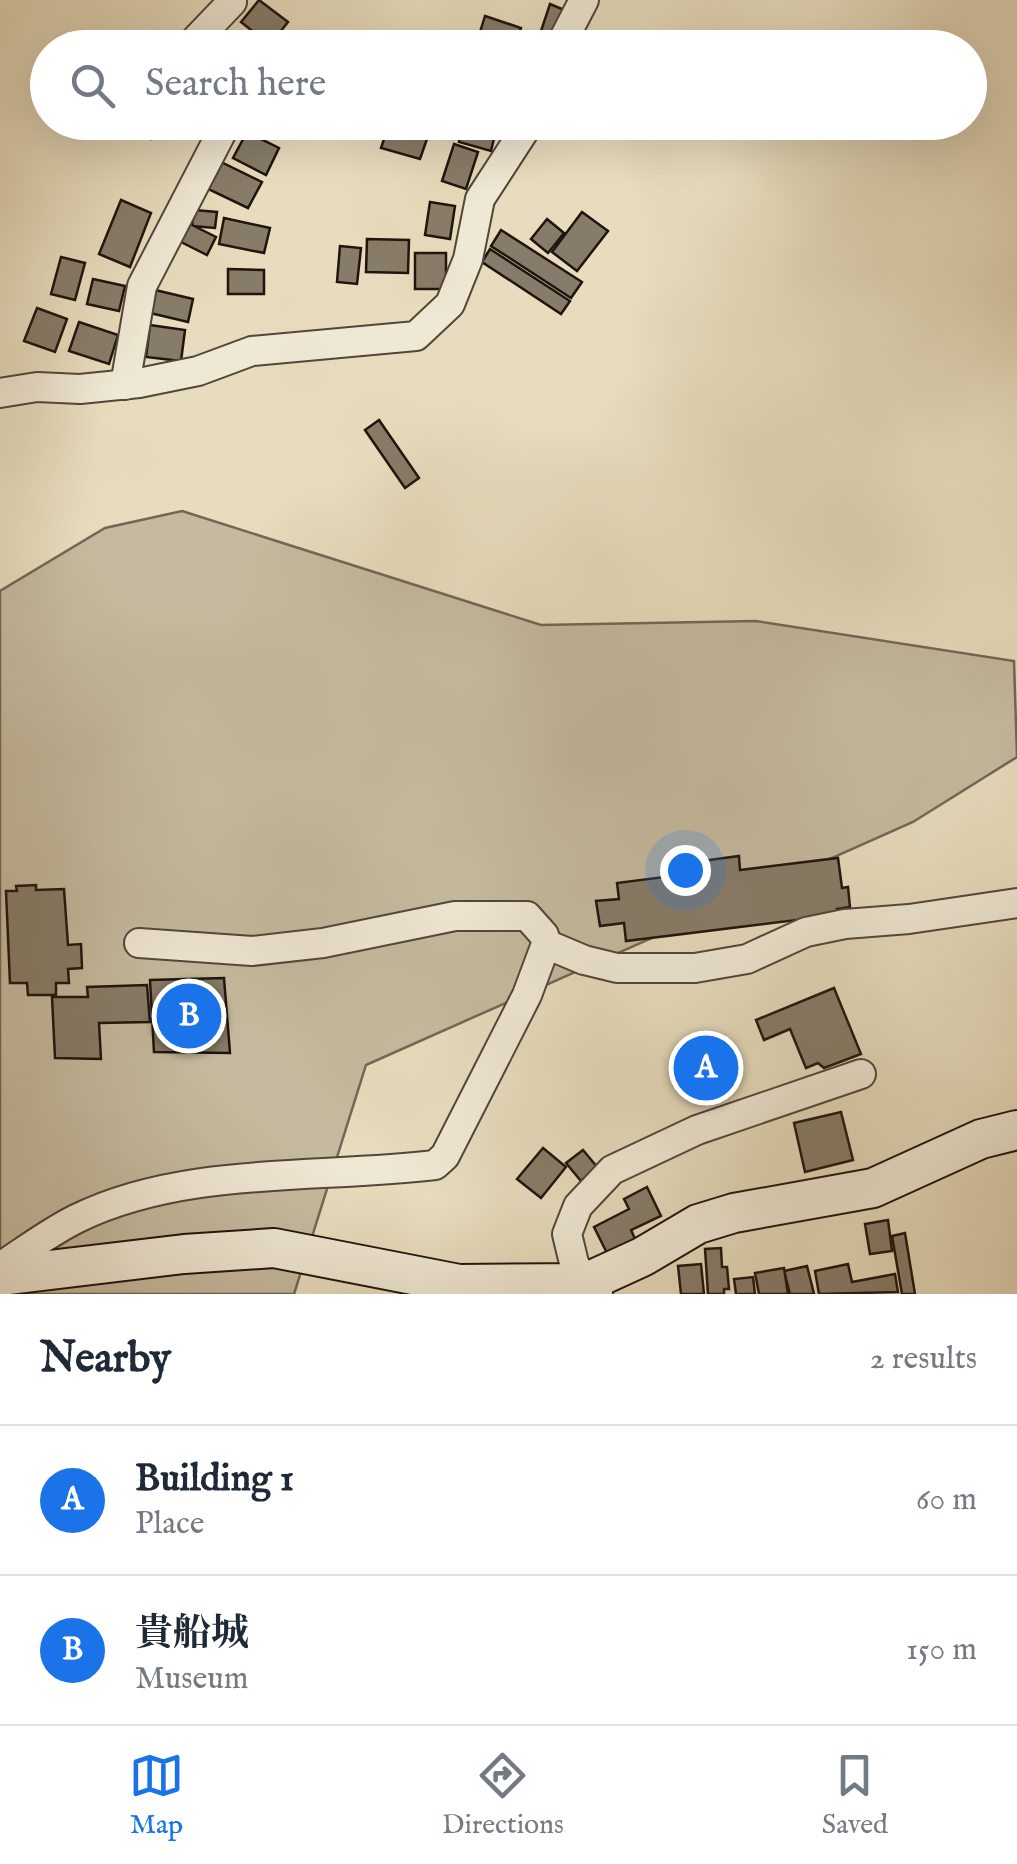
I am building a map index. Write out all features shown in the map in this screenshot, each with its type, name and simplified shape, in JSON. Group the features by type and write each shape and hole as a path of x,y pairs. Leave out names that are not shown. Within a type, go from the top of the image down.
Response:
{"street":[{"path":"568,30 584,0"},
{"path":"205,30 232,2"},
{"path":"125,385 142,286 219,140"},
{"path":"0,393 37,387 125,385 198,371 252,350 416,336 450,304 468,258 480,199 518,140"},
{"path":"546,944 616,968 695,968 747,958 806,932 845,924 1017,903"},
{"path":"0,1267 80,1217 135,1196 234,1180 434,1164 445,1156 527,995 546,944 544,935 527,916 456,916 324,943 252,952 139,943"},
{"path":"592,1288 574,1263 567,1234 578,1206 612,1170 696,1130 862,1074"},
{"path":"0,1276 184,1254 274,1248 458,1284 522,1290 592,1288 698,1224 734,1213 873,1188 980,1139 1017,1130"}],"shaded area":[{"path":"182,511 541,625 756,621 1014,661 1017,757 913,822 366,1065 294,1294 0,1294 0,591 105,528"}],"building":[{"path":"259,0 288,22 282,30 251,30 241,22"},
{"path":"550,4 569,12 562,30 541,30"},
{"path":"485,16 521,28 520,30 481,30"},
{"path":"243,140 263,140 279,148 266,175 233,158"},
{"path":"384,140 427,140 420,159 381,148"},
{"path":"460,140 494,140 491,151"},
{"path":"454,144 478,152 466,189 442,181"},
{"path":"219,161 262,182 248,208 206,188"},
{"path":"121,200 151,213 130,267 99,254"},
{"path":"430,202 455,206 450,239 425,235"},
{"path":"194,210 217,212 215,228 192,226"},
{"path":"582,212 608,231 577,271 552,252"},
{"path":"224,218 270,228 264,253 219,244"},
{"path":"547,219 564,233 548,253 531,239"},
{"path":"188,223 216,237 207,255 179,241"},
{"path":"501,230 582,282 571,298 491,246"},
{"path":"367,239 409,240 408,273 366,272"},
{"path":"340,246 361,248 357,284 337,282"},
{"path":"490,249 570,301 561,314 482,262"},
{"path":"415,253 446,253 446,289 415,289"},
{"path":"61,257 85,263 75,300 51,294"},
{"path":"228,269 264,270 264,294 228,294"},
{"path":"93,279 125,286 119,311 87,304"},
{"path":"151,289 193,299 188,322 146,312"},
{"path":"37,308 67,319 55,352 24,341"},
{"path":"79,322 118,335 109,364 69,351"},
{"path":"150,325 185,330 181,361 146,357"},
{"path":"379,420 419,478 405,488 365,430"},
{"path":"739,856 740,870 838,858 842,888 848,887 850,907 837,909 838,915 626,941 624,923 600,926 596,901 619,899 617,883 688,874 687,863"},
{"path":"36,885 36,890 64,889 68,945 81,944 82,968 68,969 69,983 56,983 56,995 28,995 27,983 10,983 6,891"},
{"path":"224,978 230,1053 154,1052 150,980"},
{"path":"147,985 150,1022 99,1023 101,1059 55,1058 52,997 88,997 87,987"},
{"path":"834,988 861,1054 824,1068 818,1063 806,1068 790,1029 764,1040 756,1020"},
{"path":"720,1040 736,1075 687,1091 676,1062"},
{"path":"841,1112 853,1160 805,1172 794,1123"},
{"path":"543,1148 566,1167 541,1198 517,1179"},
{"path":"583,1150 598,1168 581,1181 566,1163"},
{"path":"647,1187 661,1216 631,1230 636,1241 608,1255 594,1227 629,1209 624,1199"},
{"path":"888,1220 892,1251 870,1254 865,1224"},
{"path":"905,1233 915,1294 902,1294 892,1236"},
{"path":"721,1248 729,1289 724,1289 724,1294 708,1294 705,1249"},
{"path":"701,1264 704,1294 681,1294 678,1266"},
{"path":"848,1264 852,1282 895,1274 898,1292 819,1294 815,1271"},
{"path":"807,1266 814,1294 790,1294 784,1271"},
{"path":"784,1268 788,1294 759,1294 755,1273"},
{"path":"753,1277 755,1294 736,1294 734,1279"}],"place":[{"name":"貴船城","path":"189,1016"},
{"name":"Building 1","path":"706,1068"}]}
